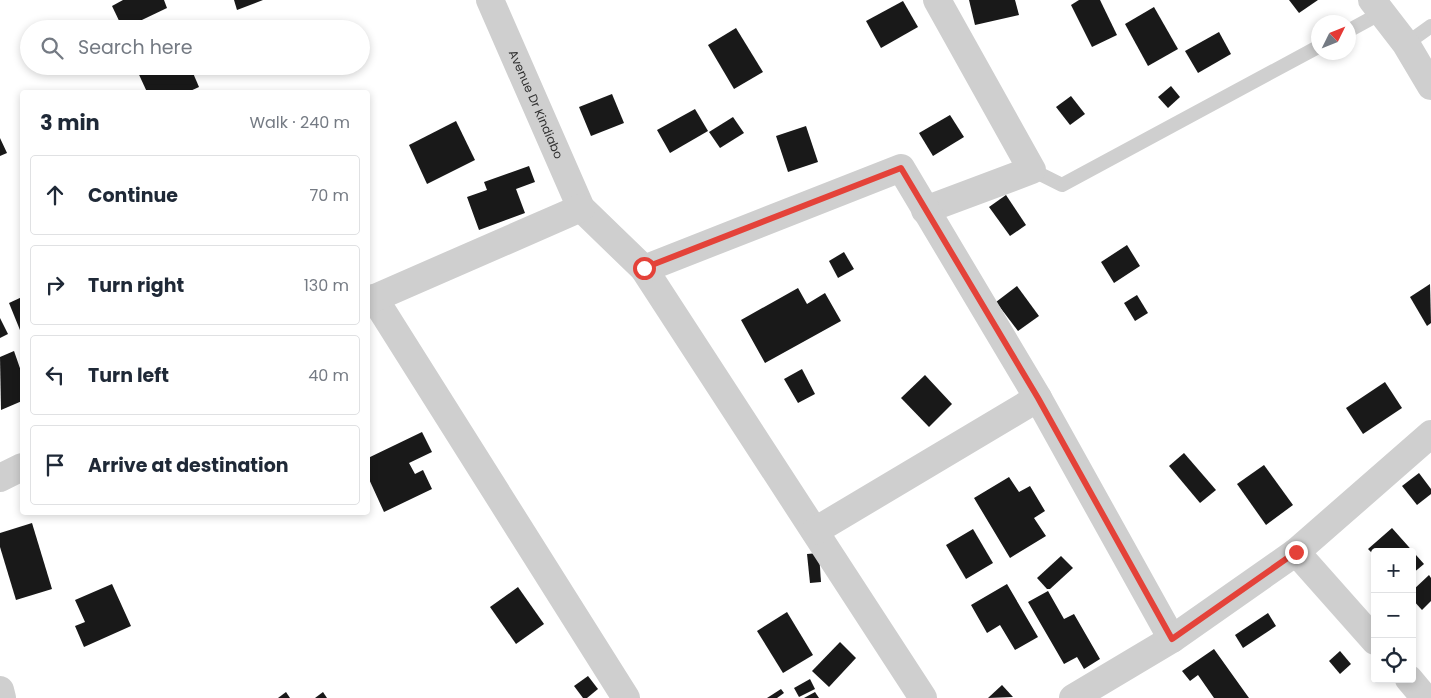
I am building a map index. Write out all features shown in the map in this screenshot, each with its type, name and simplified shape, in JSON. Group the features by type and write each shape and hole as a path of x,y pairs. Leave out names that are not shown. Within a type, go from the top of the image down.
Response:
{"street":[{"name":"Avenue Dr Kindiabo","path":"490,0 580,208"},
{"path":"926,210 1032,170 937,0"},
{"path":"1377,7 1406,44 1431,86"},
{"path":"644,268 901,168 1038,398 1172,639"},
{"path":"626,698 371,299 580,208 644,268 923,698"},
{"path":"815,531 1038,398"},
{"path":"1073,698 1172,639 1296,552 1431,434"},
{"path":"0,478 20,469"},
{"path":"1296,552 1372,638"},
{"path":"1412,683 1425,698"},
{"path":"0,690 2,698"}],"lane":[{"path":"1356,24 1377,7"},
{"path":"1406,44 1431,26"},
{"path":"1032,170 1062,185 1311,51"}],"building":[{"path":"123,0 164,0 167,8 142,20 119,20 112,6"},
{"path":"234,0 263,0 237,10"},
{"path":"969,0 1015,0 1019,15 975,25"},
{"path":"1079,0 1100,0 1117,35 1092,47 1071,5"},
{"path":"1289,0 1318,0 1299,13"},
{"path":"903,1 918,27 881,48 866,21"},
{"path":"1154,7 1178,49 1148,66 1125,24"},
{"path":"736,28 763,72 734,89 708,45"},
{"path":"1219,32 1231,54 1198,73 1185,51"},
{"path":"139,75 194,75 199,87 192,90 146,90"},
{"path":"1171,86 1180,97 1168,108 1158,97"},
{"path":"612,94 624,123 591,136 579,107"},
{"path":"1071,96 1085,114 1070,125 1056,107"},
{"path":"695,109 708,131 670,153 657,130"},
{"path":"950,115 964,137 933,156 919,133"},
{"path":"733,117 744,133 720,148 709,132"},
{"path":"456,121 475,160 427,184 409,145"},
{"path":"806,126 818,162 788,172 776,136"},
{"path":"0,138 7,153 0,156"},
{"path":"529,166 535,182 516,189 525,213 479,230 467,197 487,190 484,182"},
{"path":"1006,195 1026,225 1010,236 989,207"},
{"path":"1127,245 1140,266 1114,283 1101,262"},
{"path":"844,252 854,269 838,278 829,261"},
{"path":"1430,284 1431,323 1427,326 1410,297"},
{"path":"1017,286 1039,316 1018,331 996,302"},
{"path":"798,288 807,304 825,293 841,321 765,363 741,320"},
{"path":"1137,295 1148,313 1135,321 1124,303"},
{"path":"20,298 20,330 9,303"},
{"path":"0,318 8,334 0,338"},
{"path":"14,351 20,368 20,402 1,410 0,357"},
{"path":"802,369 815,394 798,403 784,379"},
{"path":"925,375 952,404 929,427 901,398"},
{"path":"1385,382 1402,408 1363,434 1346,408"},
{"path":"422,432 432,452 409,463 415,474 423,470 432,489 384,512 370,481 370,457"},
{"path":"1184,453 1216,490 1200,503 1169,466"},
{"path":"1264,465 1293,505 1266,525 1237,484"},
{"path":"1419,473 1431,489 1431,494 1417,505 1402,486"},
{"path":"1009,477 1019,492 1030,486 1045,511 1034,518 1046,536 1010,558 974,498"},
{"path":"32,523 52,589 16,600 0,547 0,533"},
{"path":"1392,528 1410,548 1371,548 1371,552 1368,549"},
{"path":"973,529 993,563 966,579 946,545"},
{"path":"819,553 821,582 810,583 807,554"},
{"path":"1416,555 1424,564 1416,571"},
{"path":"1061,556 1073,568 1050,589 1047,589 1037,578"},
{"path":"1429,575 1431,578 1431,601 1422,610 1416,603 1416,587"},
{"path":"112,584 131,626 84,647 75,626 85,622 75,600"},
{"path":"1007,584 1038,637 1015,650 1000,625 987,633 971,605"},
{"path":"518,587 544,624 516,644 490,607"},
{"path":"1048,591 1064,619 1074,614 1100,659 1084,669 1077,657 1064,664 1028,602"},
{"path":"787,612 813,655 783,673 757,631"},
{"path":"1268,613 1276,626 1243,648 1235,635"},
{"path":"840,642 856,658 829,687 812,671"},
{"path":"1214,649 1249,698 1214,698 1198,675 1190,681 1182,671"},
{"path":"1340,651 1351,664 1340,674 1329,661"},
{"path":"588,676 598,689 587,698 583,698 574,686"},
{"path":"810,679 815,689 799,697 794,688"},
{"path":"1002,685 1013,697 988,698"},
{"path":"781,689 784,693 777,698 767,698"},
{"path":"286,692 290,698 278,698"},
{"path":"323,692 327,698 315,698"},
{"path":"815,692 819,698 804,698"}],"route":[{"path":"644,268 901,168 1038,398 1172,639 1296,552"}]}
